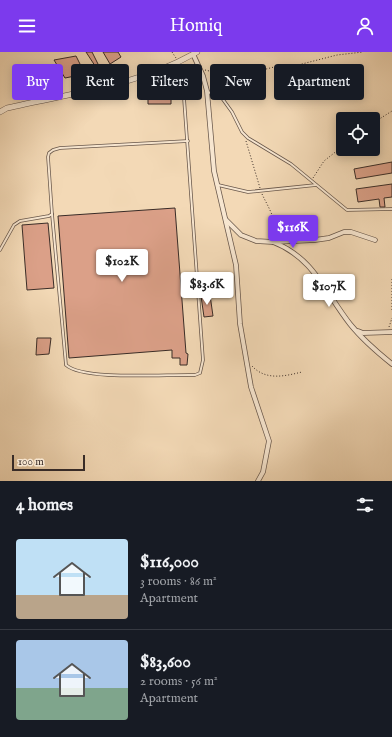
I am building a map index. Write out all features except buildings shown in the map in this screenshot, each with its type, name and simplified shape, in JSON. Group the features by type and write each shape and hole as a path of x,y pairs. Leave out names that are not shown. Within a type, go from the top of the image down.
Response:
{"street":[{"path":"172,64 195,53 198,64"},
{"path":"202,75 207,91 211,150 216,184 236,265 240,324 253,394 266,428 269,441 263,472 258,481"},
{"path":"0,112 38,101 117,85 137,79"},
{"path":"225,219 241,235 248,239 273,242 315,240 329,238 344,232 351,232 375,240"},
{"path":"273,242 287,248 313,270 354,329 392,364"},
{"path":"354,329 363,333 392,332"}],"lane":[{"path":"207,91 213,94 219,94 236,117 244,135 255,144 291,164 346,210 392,209"},
{"path":"183,100 188,141 203,360 202,370 198,374 121,376 75,370 66,365 52,214 48,158 49,153 52,150 77,147 188,141"},
{"path":"216,184 242,191 261,191 316,185"},
{"path":"0,250 14,225 20,221 52,214"}],"path":[{"path":"172,52 179,61"},
{"path":"202,69 216,71 235,77 274,67 298,65 331,56 363,52"},
{"path":"380,119 392,111"},
{"path":"244,135 261,191 275,220 273,242"},
{"path":"311,181 324,161 336,152"},
{"path":"392,279 392,310"},
{"path":"385,332 390,326 392,318"},
{"path":"248,361 255,369 267,375 282,377 302,372"}]}
